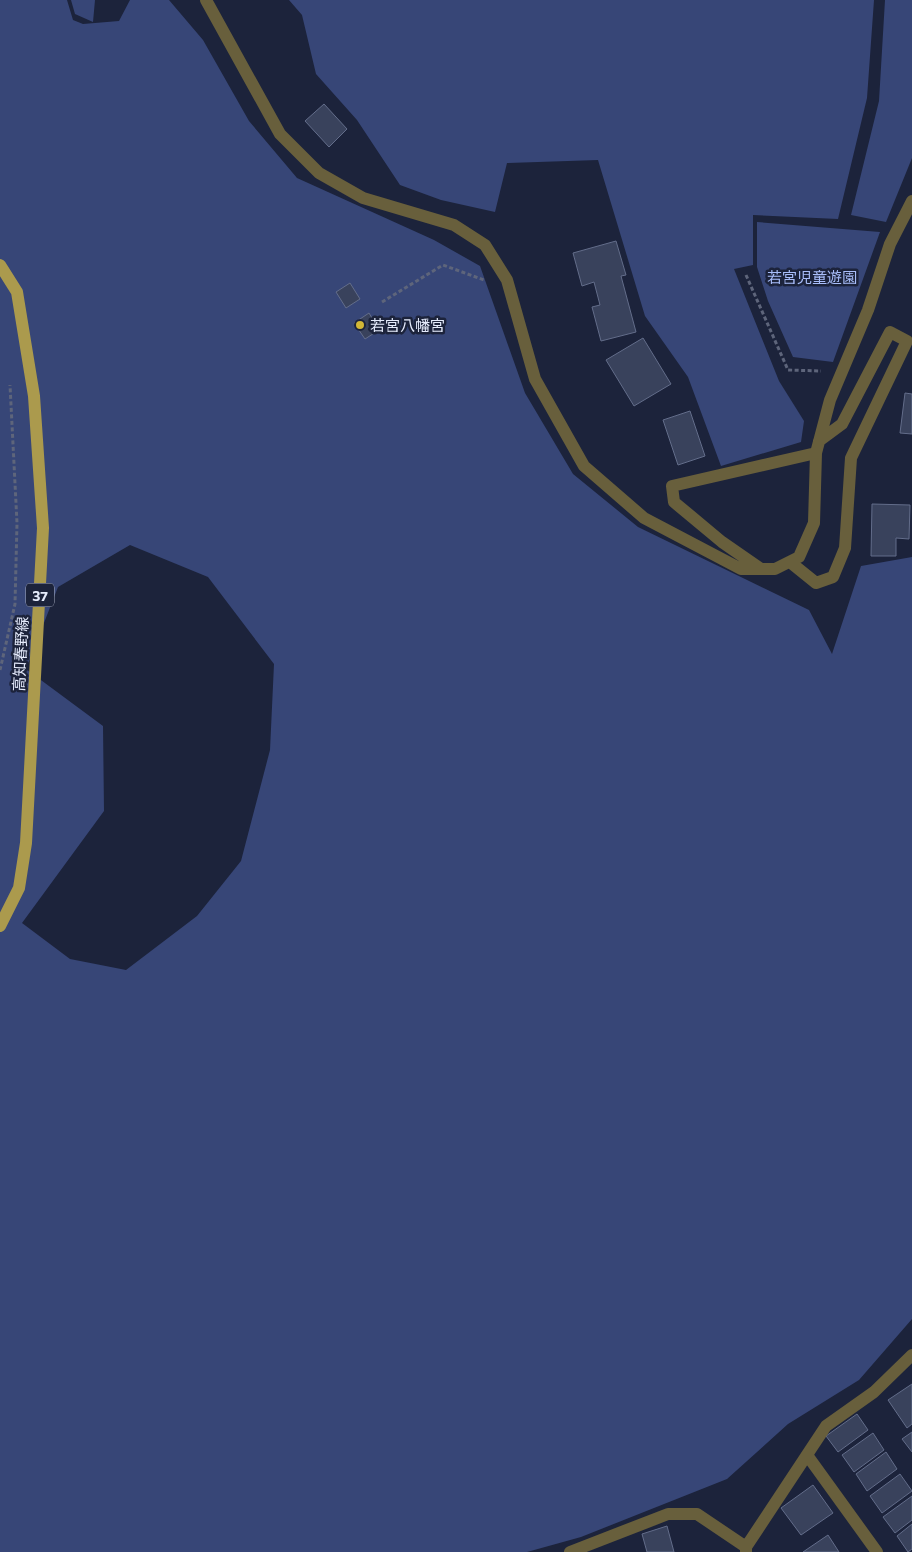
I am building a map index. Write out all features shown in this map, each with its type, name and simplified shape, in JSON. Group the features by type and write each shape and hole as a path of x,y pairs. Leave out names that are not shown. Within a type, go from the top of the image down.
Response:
{"main road":[{"name":"高知春野線","path":"0,266 17,292 34,396 43,528 26,842 18,888 0,926"}],"street":[{"path":"206,0 280,134 319,173 363,198 454,225 484,245 508,280 535,379 584,466 644,518 741,569 775,569 800,557 814,523 818,447 830,400 868,310 890,244 912,201"},
{"path":"762,569 722,542 674,502 672,486 818,447 842,424 890,332 907,341 851,458 845,548 833,577 816,583 790,562"},
{"path":"570,1552 668,1514 697,1514 746,1549 826,1426 874,1392 910,1360"},
{"path":"807,1455 877,1552"}],"path":[{"path":"382,302 443,265 510,290"},
{"path":"746,275 788,370 842,371"},
{"path":"0,670 15,604 17,523 10,380"}],"green space":[{"path":"0,0 67,0 73,20 83,24 119,21 130,0 169,0 203,40 249,121 297,178 434,240 480,266 525,393 573,474 638,527 809,610 832,654 861,566 912,557 912,1319 859,1380 788,1424 727,1479 581,1537 527,1552 0,1552","holes":["130,545 208,577 274,664 270,750 241,861 197,916 126,970 70,959 22,923 104,811 103,726 26,669 58,587"]},
{"path":"71,0 95,0 93,22 75,14"},
{"path":"289,0 874,0 867,98 838,219 753,215 753,265 734,269 779,381 804,421 801,442 721,466 688,377 645,316 598,160 507,163 495,212 441,200 400,185 357,120 316,74 302,15"},
{"path":"885,0 912,0 912,158 886,222 851,215 879,101"},
{"name":"若宮児童遊園","path":"757,222 880,232 833,362 793,357 768,301 757,267"}],"building":[{"path":"324,104 347,129 329,147 305,121"},
{"path":"616,241 626,275 621,276 636,332 601,341 592,307 600,305 594,282 582,286 573,253"},
{"path":"350,283 360,299 346,308 336,292"},
{"path":"369,313 379,330 365,339 354,323"},
{"path":"643,338 671,384 634,406 606,360"},
{"path":"905,393 912,394 912,434 900,433"},
{"path":"690,411 705,456 678,465 663,420"},
{"path":"872,504 910,505 909,539 896,538 896,556 871,556"},
{"path":"912,1384 912,1424 907,1428 888,1400"},
{"path":"857,1414 868,1430 838,1452 826,1436"},
{"path":"912,1432 912,1452 902,1439"},
{"path":"873,1433 884,1450 854,1472 842,1455"},
{"path":"886,1452 897,1469 867,1491 856,1474"},
{"path":"900,1474 912,1491 882,1513 870,1496"},
{"path":"813,1485 833,1513 801,1535 781,1508"},
{"path":"912,1496 912,1520 895,1533 883,1517"},
{"path":"912,1524 912,1549 908,1552 897,1536"},
{"path":"667,1526 674,1552 647,1552 642,1534"},
{"path":"828,1535 839,1552 803,1552"}],"place":[{"name":"若宮八幡宮","path":"360,325"}]}
